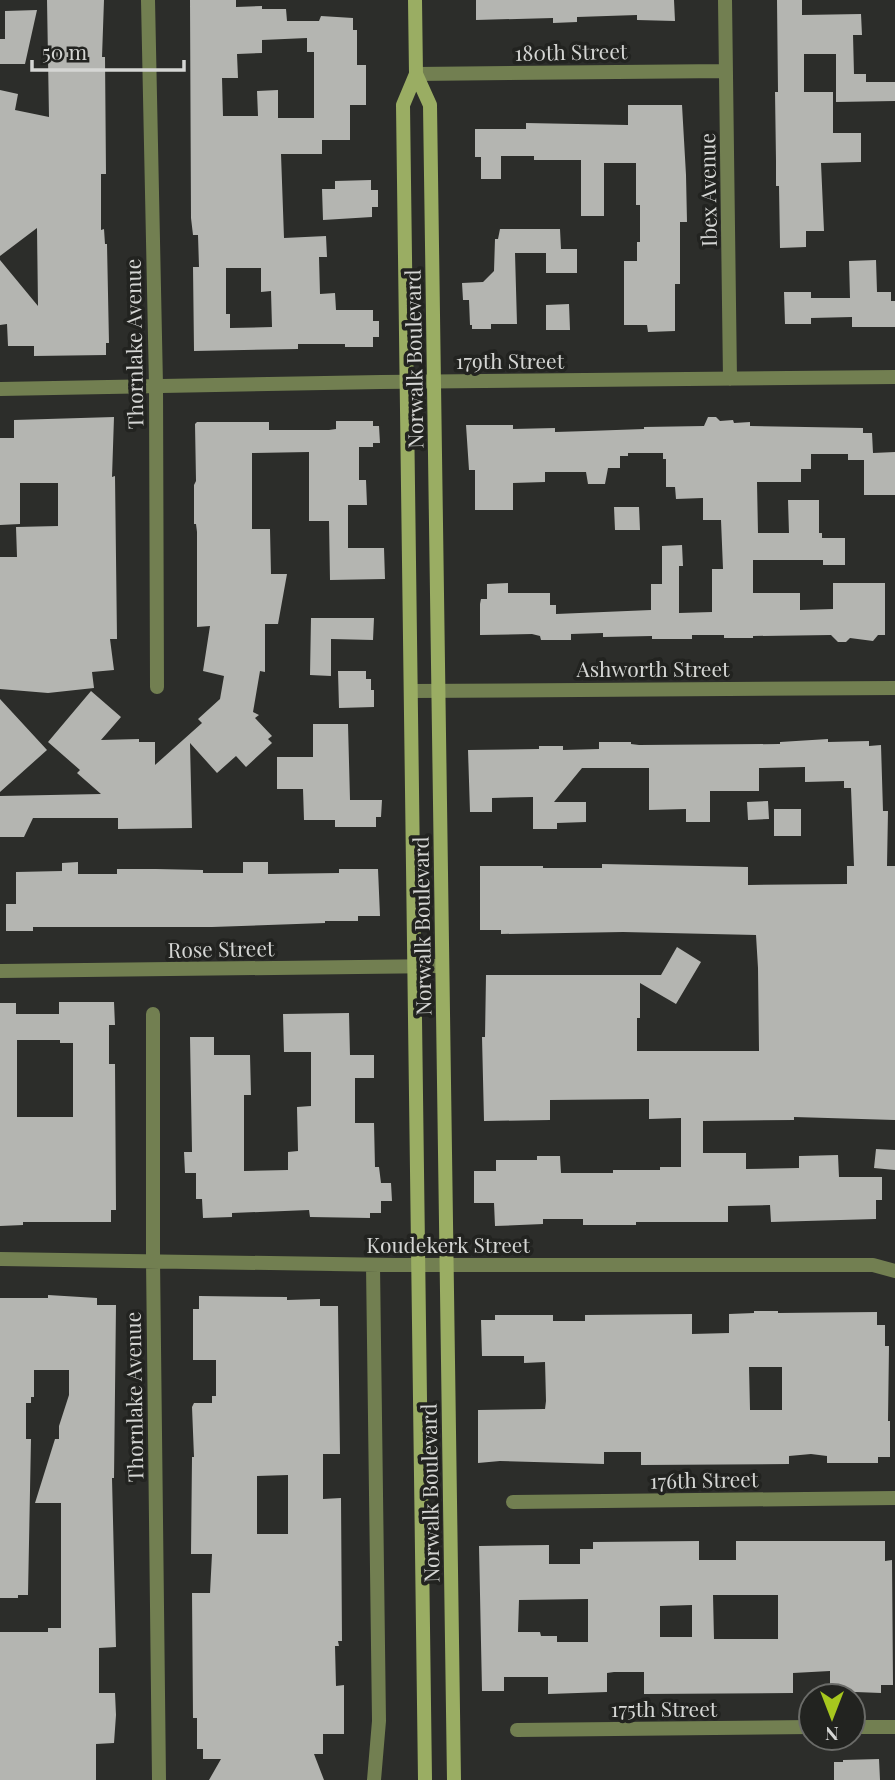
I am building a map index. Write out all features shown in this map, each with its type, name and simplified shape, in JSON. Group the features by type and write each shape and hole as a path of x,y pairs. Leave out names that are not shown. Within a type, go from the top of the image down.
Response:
{"main road":[{"name":"Norwalk Boulevard","path":"415,0 416,74 403,105 425,1780"},
{"name":"Norwalk Boulevard","path":"416,74 430,105 454,1780"}],"street":[{"name":"Thornlake Avenue","path":"148,0 156,385 157,687"},
{"name":"Ibex Avenue","path":"725,0 730,379"},
{"name":"180th Street","path":"416,74 726,71"},
{"name":"179th Street","path":"0,389 895,377"},
{"name":"Ashworth Street","path":"411,691 895,688"},
{"name":"Rose Street","path":"0,971 442,966"},
{"name":"Thornlake Avenue","path":"153,1014 159,1780"},
{"name":"Koudekerk Street","path":"0,1259 373,1265 873,1265 895,1271"},
{"path":"373,1265 379,1721 374,1780"},
{"name":"176th Street","path":"513,1502 895,1498"},
{"name":"175th Street","path":"517,1730 797,1727"},
{"path":"867,1727 895,1727"}],"building":[{"path":"47,0 104,0 102,57 105,57 106,174 101,174 101,230 104,229 107,244 109,343 106,343 106,355 34,356 34,346 8,346 7,324 0,325 0,260 38,306 37,228 0,256 0,90 18,94 15,110 49,117"},
{"path":"190,0 236,0 236,7 286,9 287,21 319,21 321,16 353,18 353,30 357,30 357,65 366,65 366,105 350,105 350,140 322,140 322,154 281,154 284,238 326,236 327,257 319,257 320,294 335,293 336,310 373,310 373,321 379,321 379,337 373,337 373,347 298,344 298,349 194,351 193,267 199,267 198,235 193,235","holes":["307,38 307,52 314,52 314,118 278,118 278,90 257,91 258,116 223,116 222,78 238,78 237,54 262,53 262,40","226,268 261,268 261,292 271,291 272,327 230,328 230,314 226,314"]},
{"path":"476,0 674,0 675,21 637,20 637,15 577,17 577,22 553,23 553,18 476,20"},
{"path":"777,0 802,0 802,15 861,14 862,35 853,35 854,74 866,74 866,82 895,82 895,101 836,102 836,54 804,54 804,92 833,92 833,133 861,133 861,162 821,163 824,231 806,231 806,247 780,248 779,186 776,186"},
{"path":"37,10 25,64 0,64 0,39 5,39 5,11"},
{"path":"628,105 682,105 687,222 680,222 680,284 675,284 675,331 648,332 647,325 624,325 624,261 637,261 637,242 640,242 640,205 636,205 636,163 604,163 604,216 581,216 581,160 534,160 534,156 501,156 501,179 481,179 481,157 475,157 475,129 526,129 526,123 628,125"},
{"path":"371,180 371,190 378,190 378,207 372,207 372,217 323,220 322,189 335,189 335,181"},
{"path":"500,229 560,229 561,249 577,249 577,273 546,273 546,253 515,253 517,324 491,324 491,329 472,329 469,300 463,300 462,283 483,282 494,271 495,239 498,239"},
{"path":"876,260 877,292 891,292 891,301 895,301 895,327 852,327 852,317 811,318 811,324 785,324 784,292 811,292 811,298 850,298 849,261"},
{"path":"569,304 570,330 546,330 546,305"},
{"path":"114,417 112,477 115,476 117,639 110,639 114,670 92,672 94,688 48,693 0,689 0,557 17,557 16,527 58,526 58,483 20,483 20,524 0,525 0,438 14,438 14,420"},
{"path":"708,417 716,417 720,421 733,420 734,423 750,422 750,426 863,428 863,433 872,433 873,453 895,452 895,495 864,495 864,460 848,460 848,454 811,454 811,469 801,469 801,482 757,482 758,533 789,533 788,500 819,500 819,533 822,533 822,538 845,538 845,565 823,565 823,560 753,560 753,593 800,593 800,610 833,609 833,583 885,583 885,635 878,635 873,641 850,638 846,642 838,642 831,635 724,638 724,635 692,635 692,639 652,639 652,636 603,637 603,633 571,634 571,640 541,640 540,636 532,634 480,635 480,604 481,599 487,599 487,584 508,583 508,593 550,593 550,605 556,605 556,614 651,610 651,584 662,584 662,546 682,545 679,613 712,612 712,569 723,569 721,520 703,520 703,498 676,499 675,487 666,487 666,459 663,459 663,453 628,453 628,456 620,456 620,468 608,468 605,484 588,484 586,472 545,472 545,482 513,483 513,510 475,510 475,470 469,470 466,425 513,425 513,429 555,428 555,432 588,431 704,426"},
{"path":"336,421 373,421 373,426 379,426 380,443 373,443 373,447 359,447 359,480 366,480 367,505 348,505 348,548 384,548 385,579 330,580 329,521 309,521 309,452 252,453 252,529 270,529 271,574 287,574 278,624 265,624 265,672 260,671 253,712 259,715 255,718 272,736 268,739 272,743 246,767 236,756 217,773 190,743 192,828 118,829 118,818 33,818 24,837 0,837 0,796 101,794 77,773 80,770 48,742 91,691 121,717 101,740 139,739 139,742 155,742 155,765 202,723 198,719 220,699 224,676 203,671 210,626 197,627 195,424 269,422 269,430 329,430 336,429"},
{"path":"614,507 639,507 640,530 615,530"},
{"path":"311,618 374,618 373,640 331,639 331,676 310,675"},
{"path":"338,671 366,671 366,679 371,679 371,690 374,690 374,707 339,708"},
{"path":"0,699 47,750 0,792"},
{"path":"313,724 348,724 350,800 382,800 381,817 376,817 376,827 335,827 335,820 304,820 303,789 277,789 277,757 313,757"},
{"path":"828,739 828,742 869,741 869,746 881,745 883,811 888,811 887,866 895,866 895,1120 794,1117 794,1120 703,1121 703,1153 746,1153 746,1169 799,1168 799,1156 838,1155 839,1177 882,1177 882,1200 876,1200 876,1219 771,1222 770,1205 728,1206 728,1222 583,1225 583,1219 543,1219 543,1224 495,1226 494,1203 474,1203 474,1171 496,1171 496,1160 537,1160 537,1156 560,1156 561,1173 613,1173 613,1170 681,1167 681,1118 649,1119 649,1099 550,1100 550,1120 484,1121 482,1037 485,1037 486,975 661,975 677,947 701,962 676,1004 640,983 637,1051 759,1051 758,968 756,935 623,932 501,934 501,930 480,930 480,866 602,868 602,864 748,867 748,885 847,884 847,866 854,866 851,788 844,788 844,781 805,782 805,767 759,768 759,791 710,791 710,822 686,822 686,809 649,810 649,768 582,768 554,802 586,802 586,822 557,823 557,829 533,829 533,797 492,798 492,812 470,812 468,750 539,749 539,746 563,746 563,750 599,749 599,742 631,742 639,745 780,744"},
{"path":"768,801 769,819 748,820 747,802"},
{"path":"774,809 801,809 801,836 774,836"},
{"path":"78,862 78,874 117,874 117,869 243,873 243,862 268,862 268,874 339,873 339,869 378,869 380,916 358,916 358,921 325,923 212,927 33,927 33,931 6,931 6,904 16,904 16,872 62,871 62,863"},
{"path":"59,1002 114,1002 115,1025 109,1025 109,1064 115,1064 116,1210 111,1210 111,1222 23,1222 23,1225 0,1226 0,1003 16,1003 16,1014 59,1014","holes":["17,1040 60,1040 60,1043 73,1043 73,1117 17,1117"]},
{"path":"349,1013 350,1055 374,1055 374,1078 355,1078 355,1123 374,1123 375,1167 379,1167 381,1183 391,1183 392,1201 381,1201 381,1213 370,1213 370,1218 310,1217 309,1210 232,1213 232,1217 203,1218 202,1199 196,1199 196,1173 185,1173 184,1152 192,1152 190,1037 214,1037 214,1055 250,1055 251,1095 244,1095 244,1171 288,1170 288,1152 298,1151 297,1107 311,1106 311,1052 284,1052 283,1014"},
{"path":"876,1149 895,1150 895,1170 874,1168"},
{"path":"48,1295 97,1298 97,1305 116,1305 112,1478 116,1647 99,1648 99,1693 115,1693 114,1743 96,1744 96,1780 0,1780 0,1632 48,1632 48,1628 61,1628 61,1503 35,1503 55,1439 59,1439 59,1426 69,1395 69,1370 34,1370 34,1397 31,1397 31,1403 26,1403 26,1439 31,1439 28,1595 0,1598 0,1298 48,1298"},
{"path":"199,1296 320,1299 320,1306 338,1306 340,1454 323,1454 323,1499 341,1498 342,1641 338,1641 339,1646 335,1646 336,1686 344,1685 344,1734 323,1734 323,1754 314,1754 324,1780 209,1780 221,1759 203,1759 203,1749 197,1749 197,1718 193,1718 192,1593 210,1593 212,1554 191,1554 194,1457 192,1407 194,1403 212,1403 212,1396 216,1396 216,1360 193,1360 193,1309 199,1309","holes":["288,1475 288,1534 257,1534 257,1476"]},
{"path":"877,1312 877,1325 885,1325 885,1346 889,1346 890,1457 878,1457 878,1463 827,1463 827,1456 811,1454 789,1456 789,1464 641,1465 641,1452 604,1452 604,1464 500,1461 478,1463 478,1410 545,1409 546,1401 545,1362 524,1363 524,1356 482,1356 481,1320 495,1320 495,1315 553,1315 553,1321 585,1321 585,1315 692,1314 692,1334 729,1333 729,1314","holes":["749,1367 782,1367 782,1410 750,1410"]},
{"path":"699,1541 699,1560 736,1560 736,1541 885,1541 885,1561 892,1560 893,1685 881,1685 881,1693 867,1692 867,1682 830,1682 830,1671 793,1673 793,1693 644,1694 644,1672 614,1672 607,1673 607,1692 548,1694 548,1677 504,1677 504,1691 482,1691 479,1546 549,1545 549,1564 580,1564 580,1549 593,1549 593,1542","holes":["713,1595 778,1595 778,1639 714,1639","588,1599 588,1642 557,1642 557,1636 541,1636 540,1632 518,1632 519,1600","692,1605 692,1637 660,1637 660,1606"]},
{"path":"879,1759 880,1780 834,1780 834,1762"}]}
